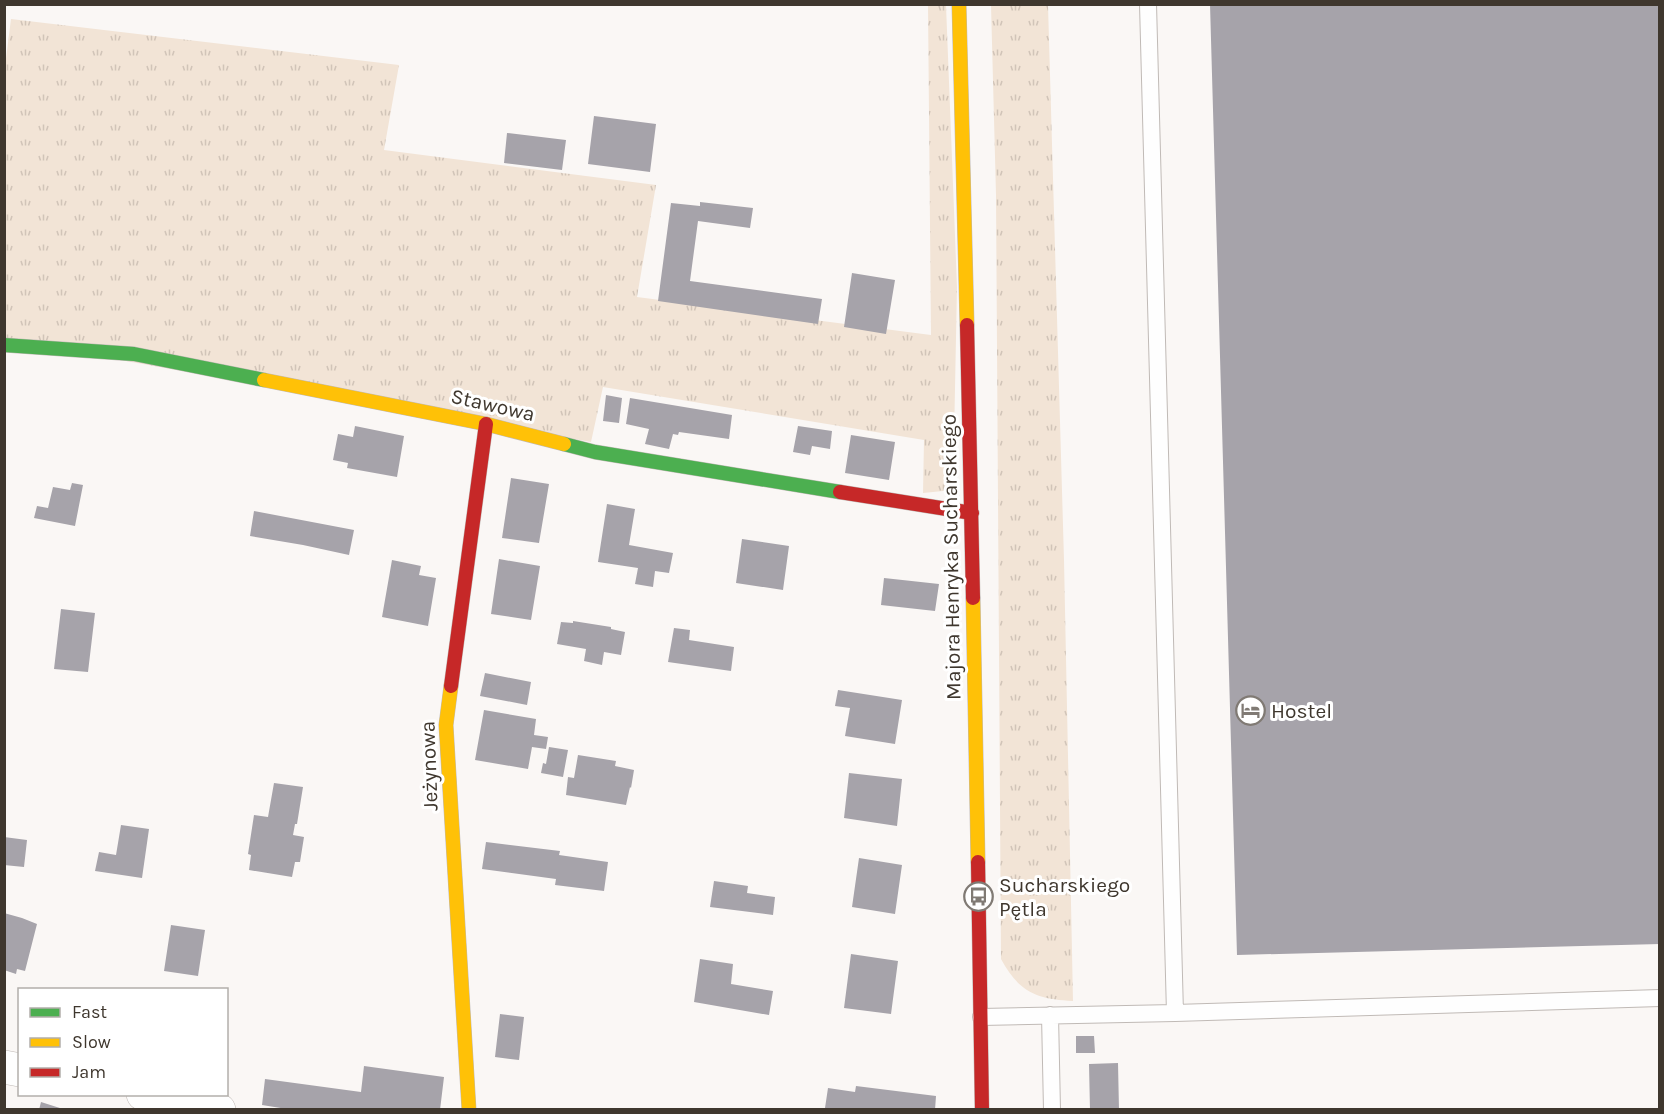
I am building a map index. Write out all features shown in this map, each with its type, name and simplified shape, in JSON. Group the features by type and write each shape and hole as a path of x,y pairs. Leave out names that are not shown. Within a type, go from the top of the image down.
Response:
{"street":[{"name":"Majora Henryka Sucharskiego","path":"959,4 972,513 982,1110"},
{"name":"Stawowa","path":"4,345 134,354 486,424 595,452 972,513"},
{"name":"Jeżynowa","path":"469,1110 446,725 486,424"},
{"path":"148,1096 219,1110"}],"lane":[{"path":"1148,4 1171,781 1175,1013"},
{"path":"981,1017 1659,998"},
{"path":"1050,1015 1052,1110"}],"green space":[{"path":"928,5 946,5 957,287 953,490 923,493 924,440 603,387 591,442 5,340 4,74 11,19 399,65 384,150 656,185 637,297 931,335"},
{"path":"991,5 1048,5 1064,560 1073,1001 1039,996 1030,992 1015,979 1001,959 996,195"}],"building":[{"path":"1210,4 1660,4 1660,944 1237,955"},
{"path":"594,116 656,124 650,172 588,164"},
{"path":"507,133 566,140 562,170 504,163"},
{"path":"700,202 753,208 750,228 698,221 690,281 822,299 818,324 658,301 671,203 700,206"},
{"path":"852,273 895,280 886,334 844,327"},
{"path":"606,395 622,398 619,423 603,421"},
{"path":"630,398 732,415 729,439 679,432 678,435 673,434 669,449 645,444 649,429 626,424"},
{"path":"355,426 404,436 397,477 347,468 348,463 333,460 338,434 353,437"},
{"path":"798,426 832,431 830,449 812,446 810,455 793,452"},
{"path":"851,435 895,442 889,480 845,473"},
{"path":"511,478 549,484 539,543 502,538"},
{"path":"72,483 83,485 75,526 34,518 37,506 48,508 53,487 70,490"},
{"path":"607,504 635,509 629,545 673,553 669,573 655,571 653,587 635,584 638,568 598,562"},
{"path":"254,511 354,530 349,555 250,536"},
{"path":"742,539 789,546 783,590 736,583"},
{"path":"499,559 540,566 531,620 491,614"},
{"path":"392,560 421,566 419,575 436,578 428,626 382,617"},
{"path":"884,578 939,584 935,611 881,605"},
{"path":"61,609 95,613 88,672 54,669"},
{"path":"573,621 611,627 611,629 625,632 621,655 604,652 602,665 584,661 586,649 557,644 561,622 573,623"},
{"path":"674,628 690,630 689,640 734,647 731,671 668,662"},
{"path":"485,673 531,682 527,705 480,696"},
{"path":"838,690 902,700 895,744 845,736 850,708 835,706"},
{"path":"484,710 536,719 534,735 548,737 546,749 532,747 528,769 475,760"},
{"path":"549,747 568,750 563,777 541,773 543,763 546,764"},
{"path":"578,755 616,761 615,766 634,770 626,805 566,795 568,777 574,778"},
{"path":"849,773 902,779 897,826 844,818"},
{"path":"274,783 303,787 293,835 304,837 300,862 295,862 292,877 249,870 251,855 248,854 254,815 268,817"},
{"path":"121,825 149,829 142,878 95,871 99,852 116,855"},
{"path":"4,837 27,840 24,867 4,865"},
{"path":"486,842 560,851 559,855 608,862 604,891 555,885 556,879 482,869"},
{"path":"859,858 902,865 895,914 852,907"},
{"path":"714,881 748,886 747,893 775,897 773,915 710,907"},
{"path":"4,913 37,924 25,971 17,969 16,974 4,970"},
{"path":"171,925 205,930 198,976 164,971"},
{"path":"851,954 898,961 891,1014 844,1008"},
{"path":"700,959 733,964 731,984 773,991 769,1015 694,1002"},
{"path":"500,1014 524,1017 519,1060 495,1057"},
{"path":"1076,1036 1094,1036 1095,1053 1076,1053"},
{"path":"1118,1063 1119,1110 1090,1110 1089,1064"},
{"path":"364,1066 444,1077 440,1110 293,1110 262,1105 265,1079 361,1092"},
{"path":"856,1086 936,1096 935,1110 825,1108 828,1088 855,1092"},
{"path":"41,1102 63,1109 39,1110"}],"traffic: fast":[{"path":"4,345 134,354 264,380"},
{"path":"564,444 595,452 840,492"}],"traffic: slow":[{"path":"959,4 967,325"},
{"path":"264,380 486,424 564,444"},
{"path":"973,598 978,862"},
{"path":"451,686 446,725 469,1110"}],"traffic: jam":[{"path":"967,325 973,598"},
{"path":"451,686 486,424"},
{"path":"840,492 972,513"},
{"path":"978,862 982,1110"}],"place":[{"name":"Hostel","path":"1250,711"},
{"name":"Sucharskiego Pętla","path":"978,897"}]}
